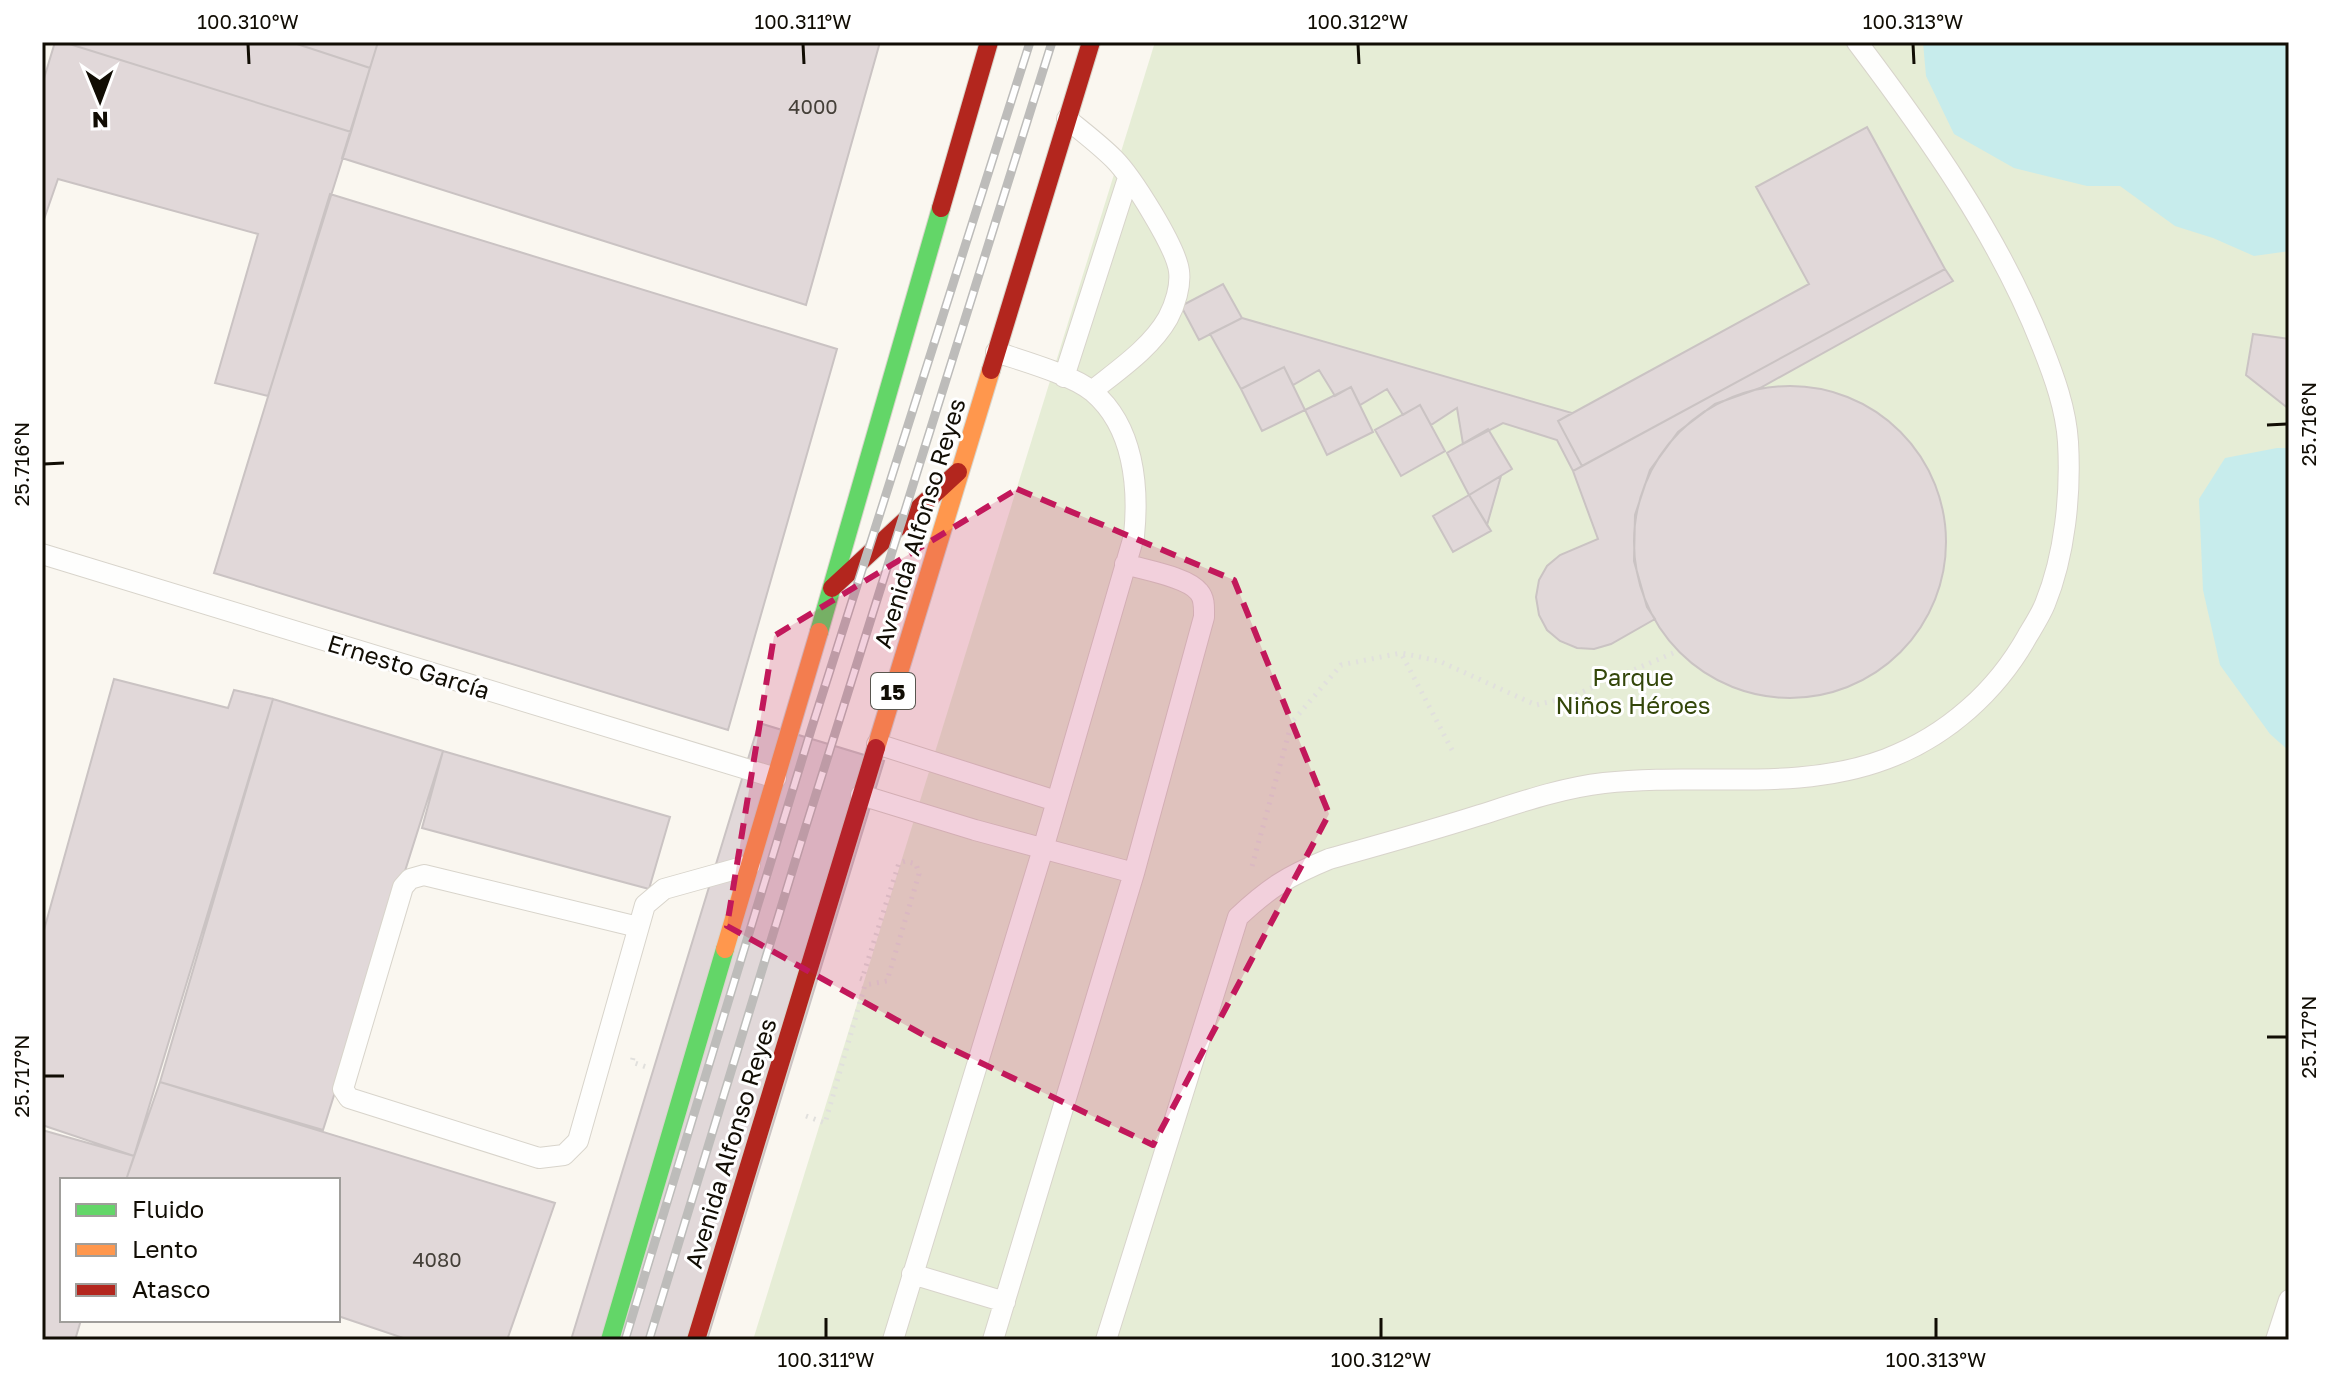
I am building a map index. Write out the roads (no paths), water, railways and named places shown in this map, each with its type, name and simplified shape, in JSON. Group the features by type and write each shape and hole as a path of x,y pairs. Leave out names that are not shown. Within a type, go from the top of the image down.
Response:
{"highway":[{"name":"Avenida Alfonso Reyes","path":"696,1340 1091,42"},
{"path":"610,1340 832,588 982,44"},
{"path":"832,588 960,470"}],"lane":[{"path":"1106,1340 1238,917 1265,891 1329,859 1557,791 1650,779 1795,778 1840,773 1889,758 1932,736 1976,704 2015,659 2045,604 2060,552 2068,497 2068,439 2055,379 2023,298 1972,209 1894,91 1857,42"},
{"path":"1067,119 1116,161 1164,233 1180,273 1178,293 1168,318 1156,336 1092,391"},
{"path":"1064,377 1128,178"},
{"path":"893,1340 1043,849 1134,536 1137,505 1134,470 1123,435 1109,411 1092,391 1064,377 996,352"},
{"name":"Ernesto García","path":"42,554 776,778"},
{"path":"993,1340 1134,873 1204,617 1204,605 1197,589 1125,564"},
{"path":"877,744 1056,801"},
{"path":"861,795 1134,873"},
{"path":"638,927 424,875 410,879 403,887 343,1089 349,1098 539,1158 564,1155 578,1141 645,905 664,889 750,865"},
{"path":"912,1274 1005,1302"},
{"path":"2276,1340 2289,1300"}],"water":[{"path":"1923,42 2289,42 2289,251 2254,256 2175,226 2120,186 2087,186 2014,168 1954,134 1926,76"},
{"path":"2289,448 2289,751 2270,734 2220,665 2203,590 2199,499 2225,458"}],"railway":[{"path":"625,1340 811,730 1030,42"},
{"path":"649,1340 806,826 1052,42"}],"park label":[{"name":"Parque Niños Héroes","path":"1633,690"}]}
